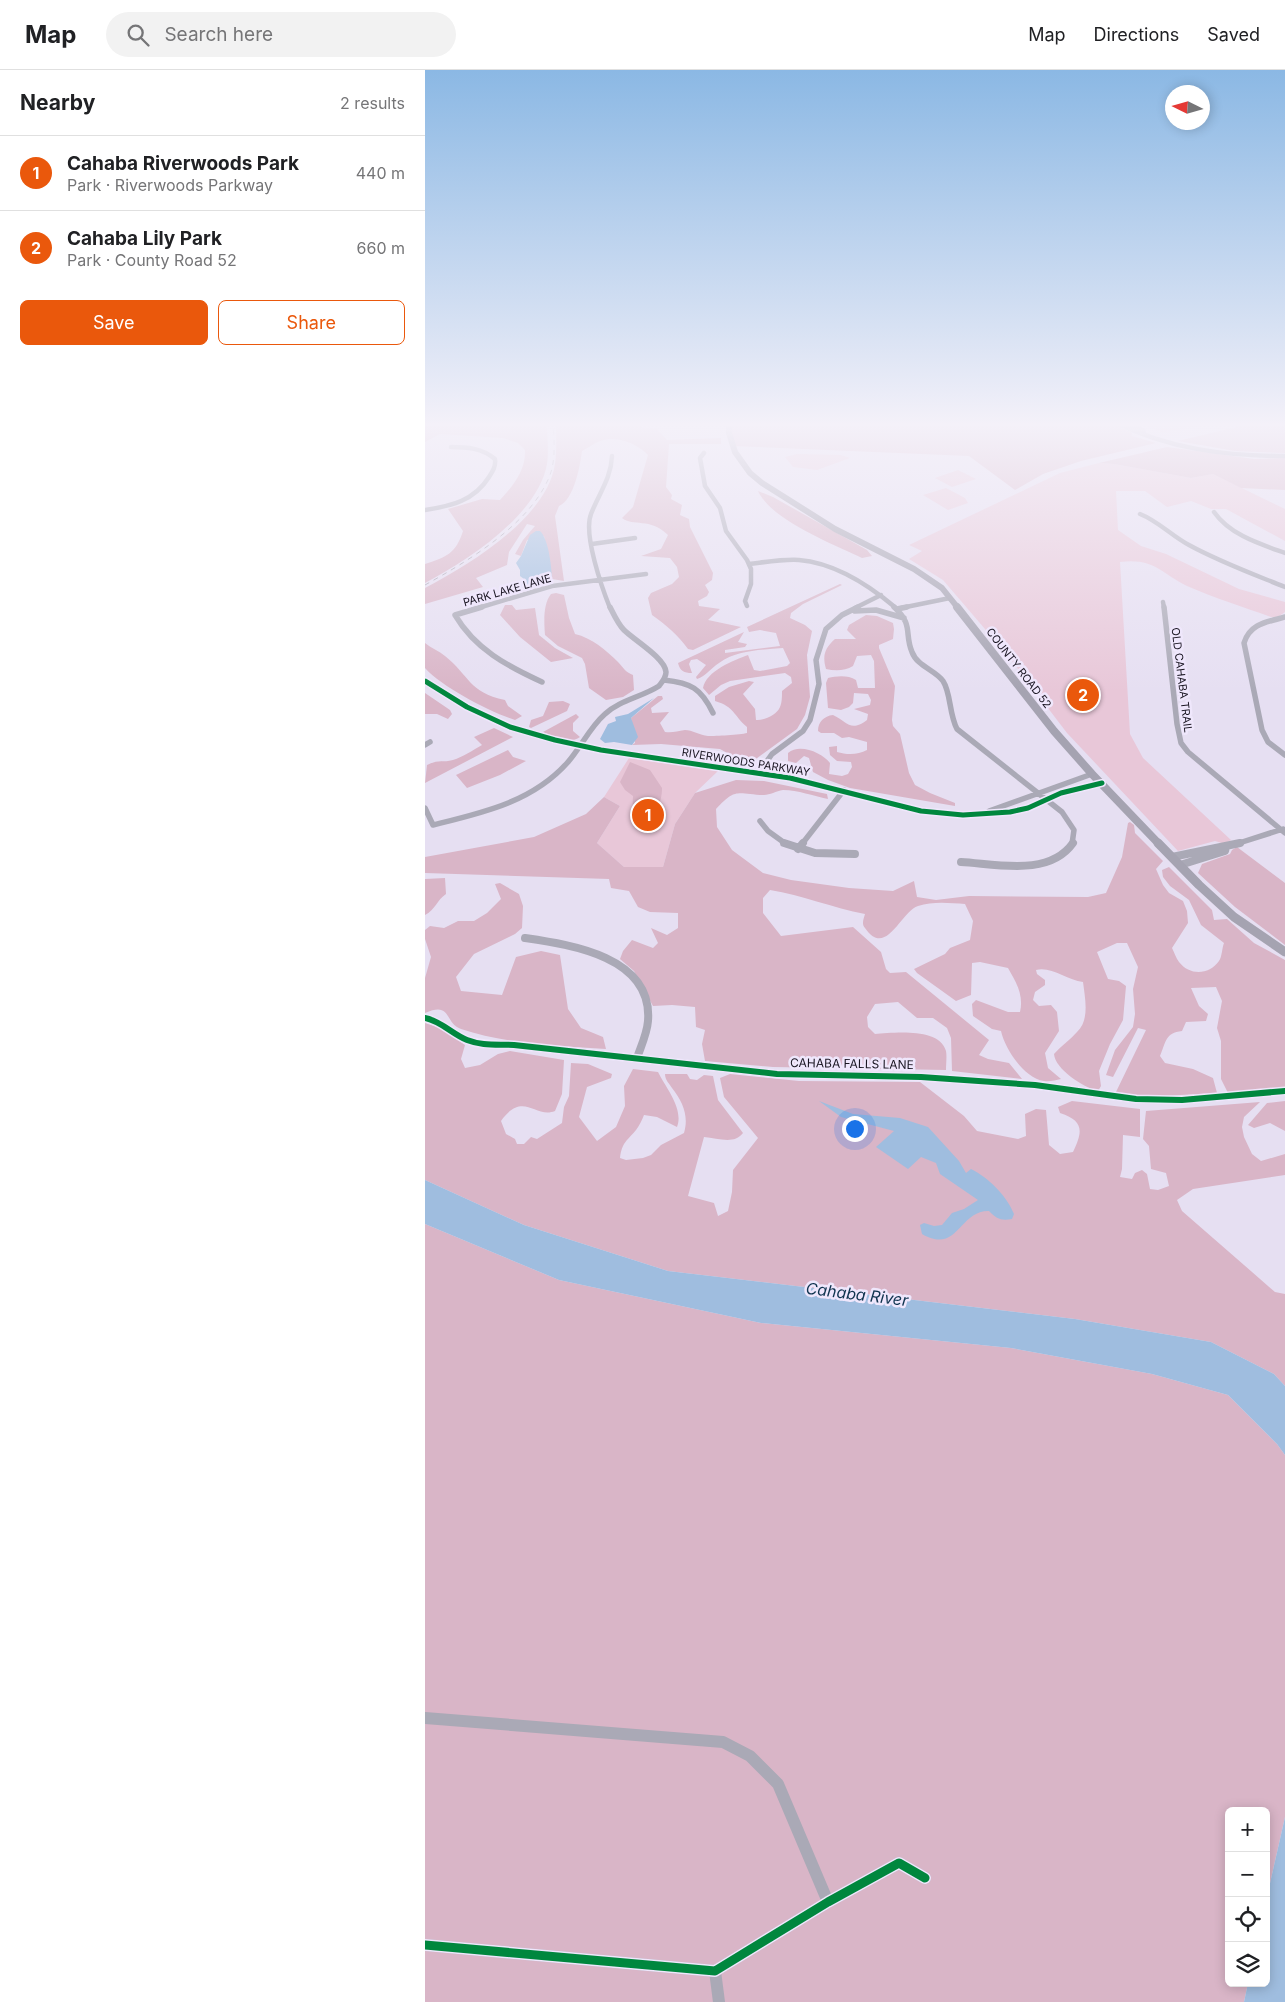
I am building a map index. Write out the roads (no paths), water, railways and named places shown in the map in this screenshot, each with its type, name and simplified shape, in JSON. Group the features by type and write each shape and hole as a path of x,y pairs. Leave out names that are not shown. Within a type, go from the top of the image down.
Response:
{"main road":[{"name":"COUNTY ROAD 52","path":"808,512 835,530 928,577 942,588 1054,731 1092,774 1172,857 1235,918 1285,952"}],"street":[{"path":"425,808 433,824 505,806 533,792 554,778 581,747 599,720 610,710 649,692 664,680 666,671 662,663 627,634 614,618 601,580 592,544 588,522 593,512"},
{"path":"721,512 726,531 749,564 752,579 745,601 747,606"},
{"path":"1214,512 1220,522 1247,538 1285,553"},
{"path":"1140,514 1149,517 1174,536 1223,563 1285,587"},
{"path":"592,544 635,538"},
{"path":"749,564 789,560 815,562 881,595 897,609 910,628 912,653 918,661 943,682 950,717 957,729 1067,816 1074,829 1074,842 1065,854 1054,860 1034,865 961,862"},
{"name":"PARK LAKE LANE","path":"542,682 514,669 487,652 463,630 455,615 552,586 646,574"},
{"path":"759,772 772,754 803,730 810,720 819,684 816,660 823,634 831,624 881,595"},
{"path":"897,609 950,598"},
{"name":"OLD CAHABA TRAIL","path":"1163,602 1177,724 1181,742 1188,752 1284,831"},
{"path":"846,614 859,610 876,610 905,619"},
{"path":"1285,617 1257,625 1246,634 1244,643 1262,730 1268,742 1285,755"},
{"name":"RIVERWOODS PARKWAY","path":"425,680 464,705 513,728 544,739 581,747 759,772 844,790 920,811 953,815 1015,812 1063,793 1102,783"},
{"path":"664,680 683,683 699,690 705,696 713,713"},
{"name":"RIVERWOODS PARKWAY","path":"983,813 1092,774"},
{"path":"798,849 844,790"},
{"path":"760,821 776,838 798,849 830,854 855,854"},
{"path":"1172,857 1218,846 1225,847 1284,831"},
{"path":"1180,865 1225,851 1225,847"},
{"path":"525,938 566,944 596,953 618,964 631,975 644,996 648,1015 645,1036 637,1058"},
{"name":"CAHABA FALLS LANE","path":"425,1018 442,1022 452,1032 466,1040 481,1044 514,1045 777,1074 921,1077 1035,1085 1156,1100 1214,1098 1285,1091"},
{"path":"425,1718 723,1742 750,1756 778,1784 828,1902"},
{"path":"425,1945 715,1972 828,1902 899,1863 925,1878"},
{"path":"715,1972 719,2002"}],"water":[{"path":"540,531 543,535 548,547 552,581 510,591 524,579 520,576 520,570 516,563 530,535"},
{"path":"654,698 631,718 638,737 632,745 614,742 605,743 600,739 608,724 616,721 615,717 628,714"},
{"path":"819,1101 853,1114 900,1118 928,1127 959,1161 966,1173 971,1169 997,1188 1011,1207 1014,1214 1012,1219 999,1219 989,1211 971,1217 951,1236 943,1239 934,1239 922,1234 920,1225 924,1223 934,1226 942,1225 952,1213 964,1209 978,1200 940,1174 936,1163 921,1157 908,1169 876,1147 894,1131 841,1117"},
{"name":"Cahaba River","path":"425,1180 524,1225 668,1271 1075,1319 1211,1342 1274,1374 1285,1386 1285,1455 1277,1444 1228,1395 1152,1374 1011,1348 761,1323 559,1280 425,1224"},
{"path":"1285,1817 1285,2002 1244,2002 1247,1987 1270,1987 1270,1883"}],"railway":[{"path":"425,585 478,553 497,539 526,512"}],"place":[{"name":"Cahaba Lily Park","path":"1083,695"},
{"name":"Cahaba Riverwoods Park","path":"648,815"}]}
